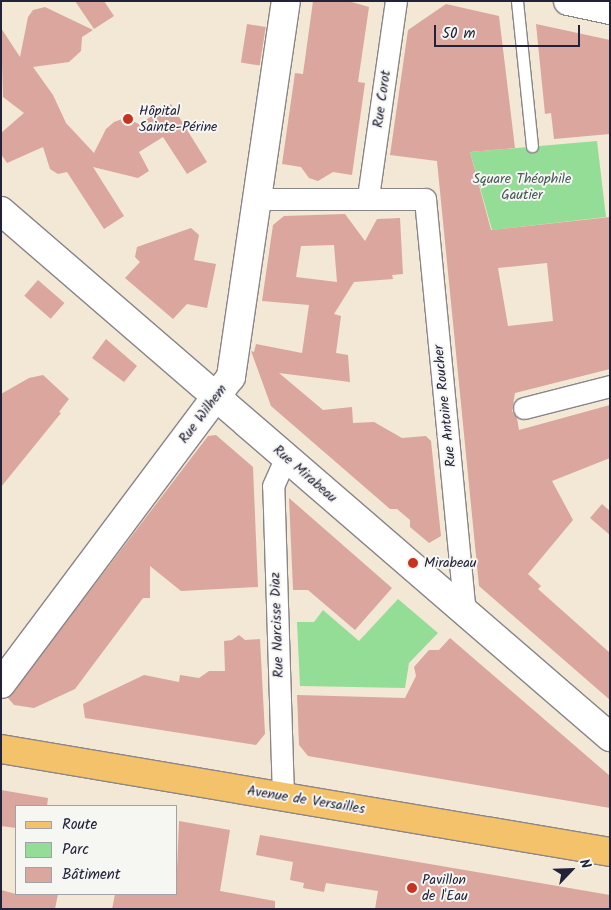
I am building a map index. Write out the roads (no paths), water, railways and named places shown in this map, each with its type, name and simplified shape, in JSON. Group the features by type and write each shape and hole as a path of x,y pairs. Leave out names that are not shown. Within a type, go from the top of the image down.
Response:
{"main road":[{"name":"Avenue de Versailles","path":"1,749 610,852"}],"street":[{"name":"Rue Wilhem","path":"1,684 231,377 259,199 286,1"},
{"name":"Rue Corot","path":"368,197 396,1"},
{"path":"568,1 610,10"},
{"path":"259,199 368,197"},
{"name":"Rue Antoine Roucher","path":"368,197 425,199 465,613"},
{"name":"Rue Mirabeau","path":"1,211 217,395 286,458 610,738"},
{"path":"524,408 610,386"},
{"name":"Rue Narcisse Diaz","path":"283,796 273,486 286,458"}],"lane":[{"path":"517,1 532,146"}],"place":[{"name":"Hôpital Sainte-Périne","path":"128,119"},
{"name":"Mirabeau","path":"413,563"},
{"name":"Pavillon de l'Eau","path":"412,888"}],"park label":[{"name":"Square Théophile Gautier","path":"522,187"}]}
